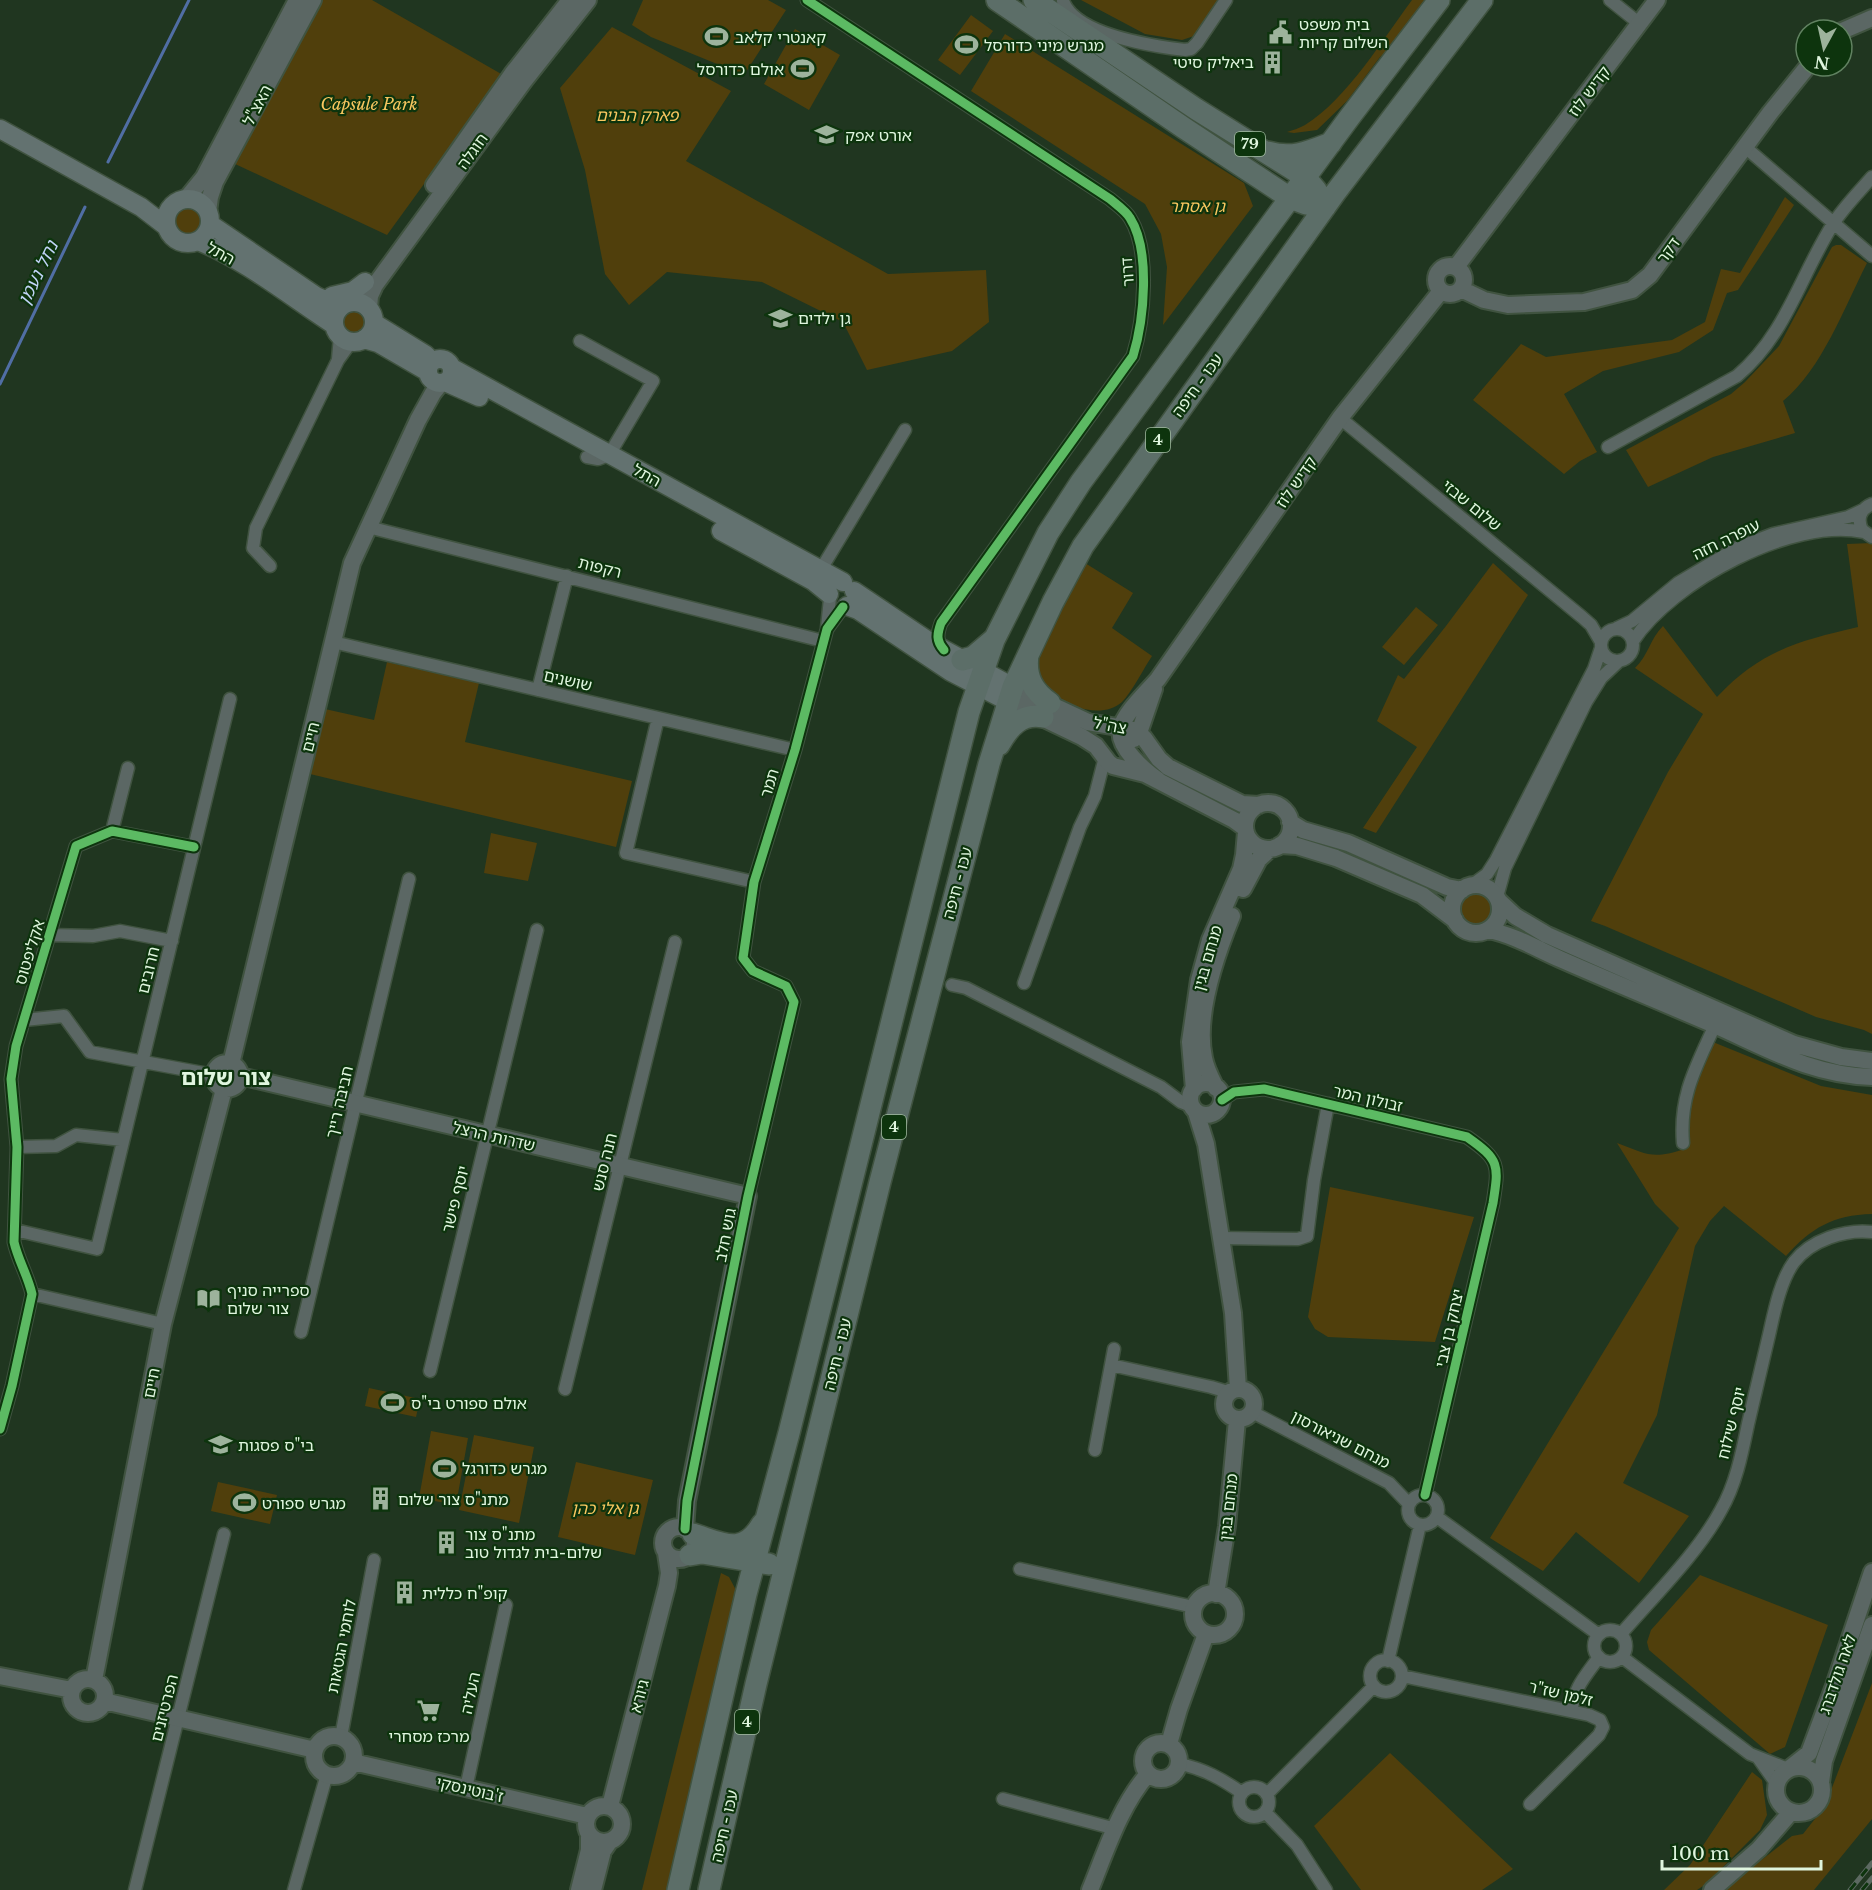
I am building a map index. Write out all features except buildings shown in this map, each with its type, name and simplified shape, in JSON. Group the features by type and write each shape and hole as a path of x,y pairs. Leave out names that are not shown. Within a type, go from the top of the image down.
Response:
{"highway":[{"name":"עכו - חיפה","path":"678,1890 746,1594 789,1433 926,880 979,679 994,640 1024,578 1063,508 1136,405 1439,0"},
{"name":"עכו - חיפה","path":"709,1890 787,1555 880,1182 989,764 1010,694 1083,546 1325,207 1482,0"},
{"name":"79","path":"1048,2 1071,26 1305,177 1316,190 1325,207"},
{"name":"79","path":"1001,3 1290,198 1306,204 1325,207"},
{"path":"1254,146 1276,154 1290,156 1310,152 1331,143"},
{"path":"1261,178 1273,197 1271,213 1263,235"},
{"path":"953,655 974,657 994,640"},
{"path":"989,764 1011,726 1046,710 1029,680 1027,666 1029,652"},
{"path":"682,1543 742,1544 754,1537 765,1518"},
{"path":"682,1543 702,1553 754,1563 778,1563 787,1555"},
{"path":"716,1556 735,1567 746,1594"}],"main road":[{"path":"0,129 141,207 167,226"},
{"path":"84,175 123,190 180,202 200,202 209,218 204,237 198,241 184,243 177,240 167,226 167,216 180,202"},
{"name":"התל","path":"209,218 316,296 345,305"},
{"name":"התל","path":"198,241 216,248 243,265 347,336 378,343 609,454 820,571 841,596 858,610 979,679"},
{"path":"316,296 341,295 353,291 365,282"},
{"path":"345,305 364,305 372,316 371,333 347,336 334,319 345,305"},
{"name":"התל","path":"372,316 417,351 438,373 462,388 813,581 913,631 953,655 979,679"},
{"name":"צה\"ל","path":"979,679 1010,694"}],"street":[{"name":"האצ\"ל","path":"180,202 204,177 297,0"},
{"name":"האצ\"ל","path":"209,218 210,197 215,182 313,0"},
{"name":"חוגלה","path":"345,305 365,282 512,74 570,0"},
{"name":"חוגלה","path":"372,316 370,296 375,285 524,81 588,0"},
{"name":"דרור","path":"807,0 1110,199 1129,215 1138,237 1142,258 1143,298 1141,331 1133,356 941,623"},
{"path":"1001,3 1035,18 1048,2 1094,29 1146,43 1177,49 1191,49 1226,0"},
{"path":"1610,0 1640,24"},
{"name":"קדיש לוז","path":"1456,267 1657,0"},
{"path":"1854,26 1872,18"},
{"path":"1205,51 1206,30"},
{"name":"דקר","path":"1461,289 1484,300 1508,305 1584,302 1632,290 1650,275 1799,78"},
{"path":"1745,147 1872,256"},
{"path":"1608,447 1737,376 1753,363 1776,334 1834,223 1872,177"},
{"path":"1456,267 1463,277 1461,289 1449,294 1441,291 1436,283 1437,274 1443,268 1456,267"},
{"name":"קדיש לוז","path":"1121,727 1158,680 1340,418 1441,291"},
{"path":"270,566 253,548 256,528 338,360 347,336"},
{"path":"580,341 653,381 609,454 598,459 587,457"},
{"name":"חיים","path":"235,1070 352,563 438,373"},
{"name":"שלום שבזי","path":"1340,418 1582,617 1590,625 1601,645"},
{"path":"820,571 905,430"},
{"path":"1868,504 1859,519 1868,535"},
{"name":"עופרה חזה","path":"1614,629 1632,621 1678,583 1737,548 1773,534 1848,517 1868,504"},
{"name":"רקפות","path":"368,527 567,576 825,635"},
{"name":"עופרה חזה","path":"1633,641 1648,622 1676,596 1720,567 1755,551 1778,542 1829,530 1846,530 1868,535"},
{"path":"538,690 567,576"},
{"name":"תמר","path":"753,971 743,958 754,882 795,750 825,635 841,596"},
{"name":"שלום שבזי","path":"1582,617 1614,629"},
{"path":"913,631 932,628 941,623"},
{"path":"941,623 938,639 953,655"},
{"path":"1455,920 1453,905 1455,898 1487,874 1496,860 1594,669 1607,632 1614,629 1628,632 1634,646 1630,655 1619,661 1601,678 1586,702 1505,868 1498,899 1499,916 1488,930"},
{"name":"שושנים","path":"333,642 795,750"},
{"path":"1601,645 1607,657 1619,661"},
{"name":"קדיש לוז","path":"1139,733 1158,680"},
{"name":"צה\"ל","path":"1010,694 1046,710 1088,722 1103,726 1128,727 1139,733 1168,767 1242,804 1259,805"},
{"name":"חרובים","path":"15,1230 97,1249 230,699"},
{"name":"צה\"ל","path":"1046,710 1090,741 1113,766 1138,771 1158,780 1233,820 1245,830"},
{"path":"658,718 626,853 754,882"},
{"path":"1121,727 1120,732 1124,745 1140,765 1158,780"},
{"path":"1077,734 1109,745 1124,745 1132,742 1139,733"},
{"path":"1024,983 1080,827 1095,795 1105,756"},
{"path":"128,768 112,831 194,847"},
{"path":"1095,795 1107,780 1123,768"},
{"path":"1275,847 1290,833 1290,822 1284,810 1279,806 1259,805 1250,812 1245,823 1245,830 1252,843 1258,847 1275,847 1297,846 1336,858 1422,895 1462,928 1469,931 1488,930 1509,934 1539,950 1715,1025 1788,1060 1872,1083"},
{"path":"1290,822 1303,830 1348,843 1446,887 1487,887 1515,916 1547,935 1783,1040 1841,1058 1872,1060"},
{"name":"מנחם בגין","path":"1233,1390 1233,1313 1206,1144 1193,1100 1190,1042 1199,980 1210,940 1241,869 1245,830"},
{"name":"אקליפטוס","path":"32,1294 14,1242 17,1147 11,1078 16,1046 76,846 112,831"},
{"name":"מנחם בגין","path":"1206,1144 1218,1100 1203,1057 1201,1030 1208,991 1224,934 1238,899 1259,859 1275,847"},
{"name":"חביבה רייך","path":"301,1332 409,879"},
{"name":"יוסף פישר","path":"430,1371 537,930"},
{"path":"49,935 93,936 120,931 172,941"},
{"name":"חנה סנש","path":"565,1389 675,942"},
{"name":"גוש חלב","path":"682,1543 687,1501 748,1196 794,1002 786,986 753,971"},
{"path":"952,985 966,988 1161,1087 1193,1100 1207,1115 1218,1100 1209,1084 1204,1084 1193,1100"},
{"path":"24,1020 64,1016 90,1052 142,1062 219,1082 228,1089 236,1085 235,1070 226,1063 218,1067 219,1082"},
{"path":"1683,1143 1683,1109 1686,1092 1715,1025"},
{"name":"שדרות הרצל","path":"235,1070 356,1104 748,1196"},
{"path":"1839,1074 1872,1077"},
{"name":"חיים","path":"94,1680 163,1324 219,1082"},
{"name":"זבולון המר","path":"1218,1100 1234,1092 1264,1089 1328,1104 1467,1137 1484,1149 1494,1159 1496,1166"},
{"path":"1221,1238 1298,1239 1307,1236 1314,1180 1328,1104"},
{"path":"17,1147 56,1146 76,1135 123,1140"},
{"name":"יצחק בן צבי","path":"1425,1495 1493,1203 1496,1166"},
{"name":"יוסף שילוח","path":"1622,1634 1702,1540 1721,1510 1734,1480 1745,1440 1775,1308 1782,1286 1794,1263 1809,1249 1828,1238 1868,1232"},
{"path":"0,1429 32,1294 163,1324"},
{"path":"1095,1450 1114,1349"},
{"path":"1111,1365 1211,1387 1245,1390 1253,1398 1254,1403 1244,1416 1230,1417 1224,1409 1224,1398 1233,1390"},
{"name":"מנחם בגין","path":"1216,1594 1244,1416"},
{"name":"מנחם שניאורסון","path":"1244,1416 1389,1483 1409,1504"},
{"path":"1425,1495 1437,1504 1437,1517 1429,1524 1420,1525 1408,1515 1409,1504 1416,1497 1425,1495"},
{"path":"1437,1517 1599,1635"},
{"path":"1388,1661 1420,1525"},
{"name":"הפרטיזנים","path":"135,1890 224,1534"},
{"name":"גיורא","path":"610,1806 667,1586 682,1543"},
{"name":"לוחמי הגטאות","path":"341,1737 374,1560"},
{"path":"1020,1569 1194,1606"},
{"name":"לאה גולדברג","path":"1789,1768 1809,1753 1872,1572"},
{"path":"1216,1594 1227,1597 1232,1603 1235,1617 1229,1629 1216,1636 1206,1634 1195,1625 1193,1618 1194,1606 1204,1596 1216,1594"},
{"name":"העליה","path":"466,1788 506,1605"},
{"name":"לאה גולדברג","path":"1821,1782 1824,1761 1872,1625"},
{"path":"1610,1630 1622,1634 1626,1646 1622,1657 1611,1662 1599,1657 1594,1646 1599,1635 1610,1630"},
{"path":"1169,1744 1206,1634"},
{"path":"1572,1711 1578,1687 1599,1657"},
{"path":"1622,1657 1759,1759 1776,1783"},
{"path":"1388,1661 1398,1666 1402,1676 1400,1683 1392,1691 1383,1692 1371,1681 1372,1670 1379,1662 1388,1661"},
{"path":"0,1676 72,1690"},
{"name":"זלמן שז\"ר","path":"1402,1676 1598,1718 1602,1722 1603,1730 1530,1804"},
{"path":"94,1680 103,1689 104,1701 91,1713 79,1711 72,1701 72,1690 81,1681 94,1680"},
{"path":"1266,1794 1374,1686"},
{"path":"104,1701 315,1750"},
{"path":"328,1737 341,1737 352,1747 353,1762 350,1768 340,1775 327,1774 316,1765 315,1750 322,1740 328,1737"},
{"path":"1156,1743 1169,1744 1178,1753 1180,1764 1177,1771 1167,1779 1154,1778 1148,1774 1143,1763 1146,1751 1156,1743"},
{"path":"1759,1759 1789,1768 1805,1767 1818,1775 1823,1789 1818,1804 1806,1812 1791,1812 1778,1801 1776,1783 1789,1768"},
{"name":"ז'בוטינסקי","path":"353,1762 587,1816"},
{"path":"1180,1764 1200,1768 1214,1774 1242,1793"},
{"path":"294,1890 327,1774"},
{"path":"1090,1890 1116,1829 1140,1783 1148,1774"},
{"path":"1253,1787 1266,1794 1269,1804 1265,1812 1258,1816 1246,1814 1240,1806 1242,1793 1253,1787"},
{"path":"1003,1799 1116,1829"},
{"path":"579,1890 589,1850 589,1835 585,1823 587,1816 596,1806 610,1806 619,1814 622,1826 620,1832 603,1851 593,1890"},
{"path":"1265,1812 1297,1845 1326,1890"},
{"path":"1712,1890 1759,1849 1791,1812"},
{"path":"589,1835 598,1841 610,1841"}],"green space":[{"name":"Capsule Park","path":"320,0 372,0 503,75 387,235 233,163"},
{"path":"643,0 768,0 786,10 744,75 651,37 632,25"},
{"path":"1081,0 1218,0 1194,36 1182,40 1145,34"},
{"path":"1412,0 1429,0 1398,43 1380,57 1347,101 1317,130 1287,132 1305,125 1335,100 1350,84"},
{"name":"מגרש מיני כדורסל","path":"971,15 993,31 960,75 938,60"},
{"name":"פארק הבנים","path":"612,27 731,91 686,161 888,274 986,270 989,322 952,351 867,370 843,322 762,282 667,272 629,305 605,274 585,170 560,88"},
{"name":"אולם כדורסל","path":"795,29 840,55 809,110 764,84"},
{"name":"גן אסתר","path":"1005,34 1244,183 1253,206 1163,325 1167,267 1161,234 1145,204 971,91"},
{"path":"1785,197 1794,205 1738,290 1727,293 1713,330 1679,352 1603,371 1564,394 1597,452 1580,461 1564,474 1473,400 1521,344 1546,357 1672,340 1705,322 1721,269 1740,273"},
{"path":"188,205 199,210 204,221 199,232 188,237 177,232 172,221 177,210"},
{"path":"1841,245 1867,263 1821,355 1797,388 1783,401 1795,433 1713,457 1648,487 1626,450 1731,394 1745,382 1779,346 1832,247"},
{"path":"354,308 364,312 368,322 364,332 354,336 344,332 340,322 344,312"},
{"path":"1872,543 1872,1034 1816,1017 1591,921 1668,772 1703,714 1635,668 1655,636 1663,626 1717,697 1749,669 1781,650 1817,637 1858,627 1847,544"},
{"path":"1085,563 1133,593 1112,628 1152,656 1126,698 1111,708 1098,711 1084,709 1057,697 1046,688 1039,677 1036,665 1048,629"},
{"path":"1493,563 1528,595 1376,833 1363,828 1417,747 1377,721 1398,675 1404,679"},
{"path":"1416,607 1438,625 1404,665 1382,647"},
{"path":"387,662 479,683 465,742 632,781 616,847 310,774 325,709 374,720"},
{"path":"491,833 537,843 528,881 484,873"},
{"path":"1476,892 1488,897 1493,909 1488,921 1476,926 1464,921 1459,909 1464,897"},
{"path":"1713,1042 1821,1086 1872,1095 1872,1214 1834,1220 1804,1238 1786,1256 1724,1206 1710,1221 1695,1246 1657,1415 1623,1483 1689,1516 1639,1583 1576,1532 1543,1571 1490,1538 1679,1228 1655,1204 1617,1143 1657,1155 1684,1149 1687,1103"},
{"path":"1330,1187 1474,1217 1435,1342 1328,1337 1315,1329 1308,1317"},
{"name":"אולם ספורט בי\"ס","path":"369,1388 420,1399 416,1417 365,1406"},
{"name":"מגרש כדורגל","path":"431,1431 468,1438 456,1505 419,1498"},
{"path":"474,1435 534,1447 519,1523 459,1510"},
{"name":"גן אלי כהן","path":"576,1462 653,1480 635,1555 558,1537"},
{"name":"מגרש ספורט","path":"218,1482 277,1495 270,1524 211,1511"},
{"path":"721,1573 729,1577 738,1594 715,1706 667,1890 642,1890"},
{"path":"1700,1575 1828,1625 1785,1747 1770,1754 1649,1650 1647,1642 1651,1630"},
{"path":"1872,1683 1872,1819 1814,1890 1723,1890 1792,1836 1803,1834 1825,1806"},
{"path":"1390,1753 1513,1869 1482,1890 1361,1890 1314,1826"},
{"path":"1752,1772 1762,1780 1767,1815 1760,1830 1706,1884 1697,1890 1664,1890 1690,1865"}],"waterway":[{"path":"108,162 189,0"},
{"name":"נחל נעמן","path":"0,384 85,207"}],"railway":[{"path":"1850,1890 1872,1863"},
{"path":"1862,1890 1872,1878"}],"cycle path":[{"path":"807,0 1110,199 1130,218 1141,248 1144,286 1140,324 1133,356 941,623 938,637 944,650"},
{"path":"685,1529 687,1501 748,1196 794,1002 786,986 753,971 743,958 754,882 795,750 827,629 843,607"},
{"path":"0,1429 32,1294 14,1242 17,1147 11,1079 16,1046 76,846 112,831 194,847"},
{"path":"1222,1100 1234,1092 1264,1089 1467,1137 1486,1152 1495,1164 1496,1180 1493,1203 1425,1495"}],"place":[{"name":"בית משפט השלום קריות","path":"1281,33"},
{"name":"קאנטרי קלאב","path":"717,37"},
{"name":"מגרש מיני כדורסל","path":"966,45"},
{"name":"ביאליק סיטי","path":"1272,62"},
{"name":"אולם כדורסל","path":"802,69"},
{"name":"אורט אפק","path":"827,135"},
{"name":"גן ילדים","path":"780,318"},
{"name":"ספרייה סניף צור שלום","path":"209,1299"},
{"name":"אולם ספורט בי\"ס","path":"393,1403"},
{"name":"בי\"ס פסגות","path":"220,1445"},
{"name":"מגרש כדורגל","path":"444,1468"},
{"name":"מתנ\"ס צור שלום","path":"380,1499"},
{"name":"מגרש ספורט","path":"244,1503"},
{"name":"מתנ\"ס צור שלום-בית לגדול טוב","path":"447,1543"},
{"name":"קופ\"ח כללית","path":"404,1593"},
{"name":"מרכז מסחרי","path":"429,1711"}],"district":[{"name":"צור שלום","path":"226,1077"}]}
